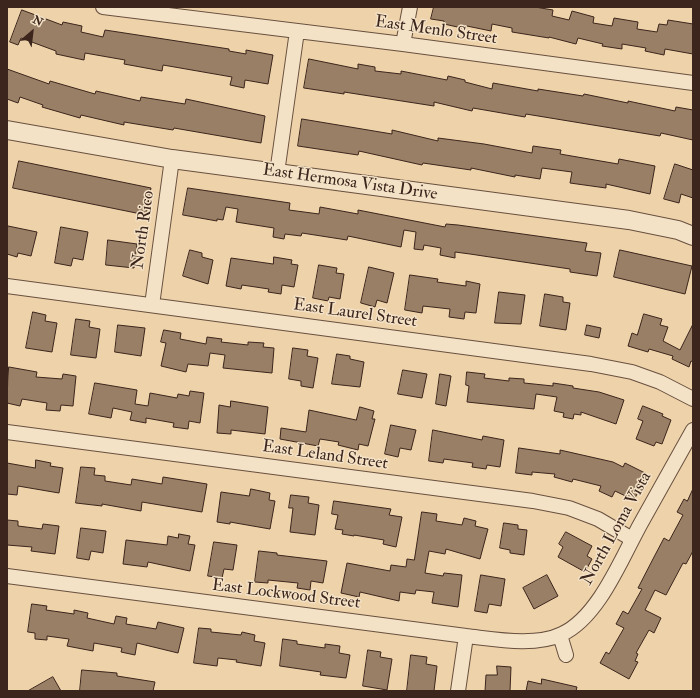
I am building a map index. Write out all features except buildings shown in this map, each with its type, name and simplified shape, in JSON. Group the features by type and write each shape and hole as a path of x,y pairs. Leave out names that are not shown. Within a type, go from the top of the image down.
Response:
{"street":[{"name":"East Menlo Street","path":"103,7 403,44 693,83"},
{"path":"403,44 410,7"},
{"path":"277,173 297,31"},
{"name":"East Hermosa Vista Drive","path":"7,130 172,159 629,220 678,230 693,236"},
{"name":"North Rico","path":"152,305 172,159"},
{"name":"East Laurel Street","path":"7,286 591,364 632,372 660,382 693,399"},
{"name":"North Loma Vista","path":"560,635 576,627 590,612 693,430"},
{"name":"East Leland Street","path":"7,432 533,501 569,508 598,519 632,539"},
{"name":"East Lockwood Street","path":"7,576 508,641 540,640 560,635"},
{"path":"560,635 566,655"},
{"path":"458,691 466,636"}]}
